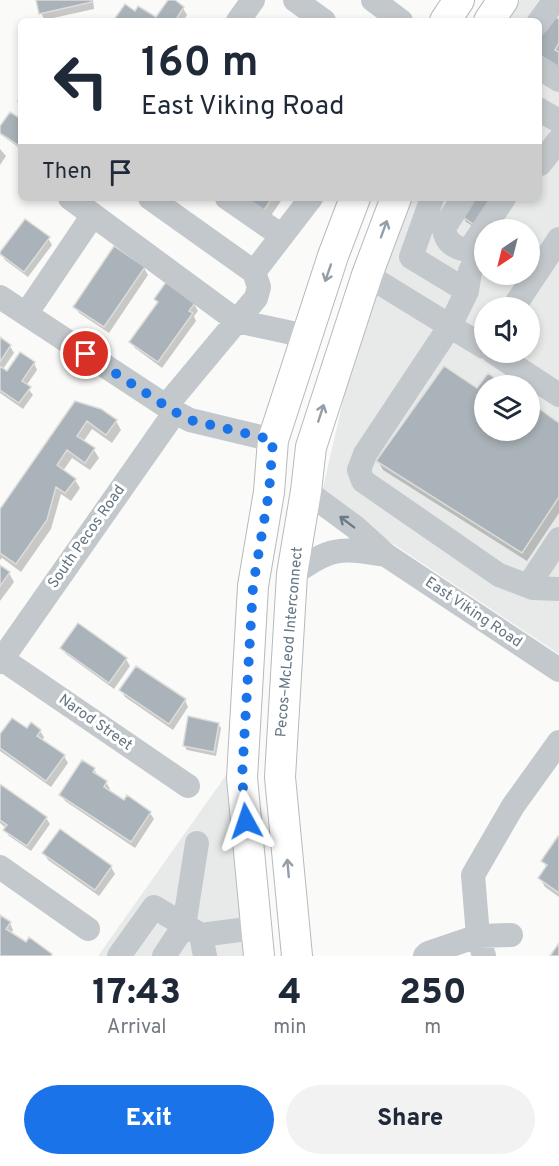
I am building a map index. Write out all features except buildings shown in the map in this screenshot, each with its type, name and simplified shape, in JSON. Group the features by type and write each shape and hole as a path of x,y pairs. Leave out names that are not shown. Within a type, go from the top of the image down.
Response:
{"main road":[{"path":"447,18 459,0"},
{"path":"491,18 503,0"},
{"path":"293,926 257,942 242,778 253,586 269,492 273,440 306,336 354,201"},
{"name":"Pecos–McLeod Interconnect","path":"297,956 280,777 293,568 311,447 367,274 395,201"},
{"path":"273,440 287,440 293,448 285,489 280,535 293,568"}],"street":[{"path":"295,0 320,18"},
{"path":"372,0 392,18"},
{"path":"542,69 559,80"},
{"path":"542,161 559,140"},
{"path":"74,201 237,321 306,336"},
{"path":"154,201 254,272 309,201"},
{"path":"230,201 282,236"},
{"path":"431,201 411,256 467,291"},
{"path":"461,201 444,228 448,241 466,249 472,246 502,201"},
{"path":"503,219 515,201"},
{"path":"26,314 93,215"},
{"path":"520,297 559,239"},
{"path":"474,264 470,271 467,291 450,326 365,454 359,470 363,481 499,575 533,588 559,589"},
{"name":"South Pecos Road","path":"1,660 170,409 256,298 259,287 254,272"},
{"path":"367,274 474,341"},
{"path":"0,297 190,420 273,440"},
{"path":"510,363 559,395"},
{"name":"East Viking Road","path":"306,491 355,527 386,555 559,670"},
{"path":"528,586 559,539"},
{"name":"East Viking Road","path":"293,568 334,552 356,551 386,555"},
{"name":"Narod Street","path":"1,660 188,786"},
{"path":"481,946 473,875 513,806 559,742"},
{"path":"197,843 197,939"},
{"path":"0,867 88,929"},
{"path":"119,956 154,906 197,939"},
{"path":"425,956 428,953 481,946 511,935"},
{"path":"164,956 197,939 257,942"}],"shaded area":[{"path":"520,0 559,0 559,654 321,496 347,384 383,260 412,201 542,201 542,18 508,18"},
{"path":"229,771 249,956 98,956"}],"route":[{"path":"86,354 190,420 273,440 269,492 253,586 242,778 246,821"}]}
